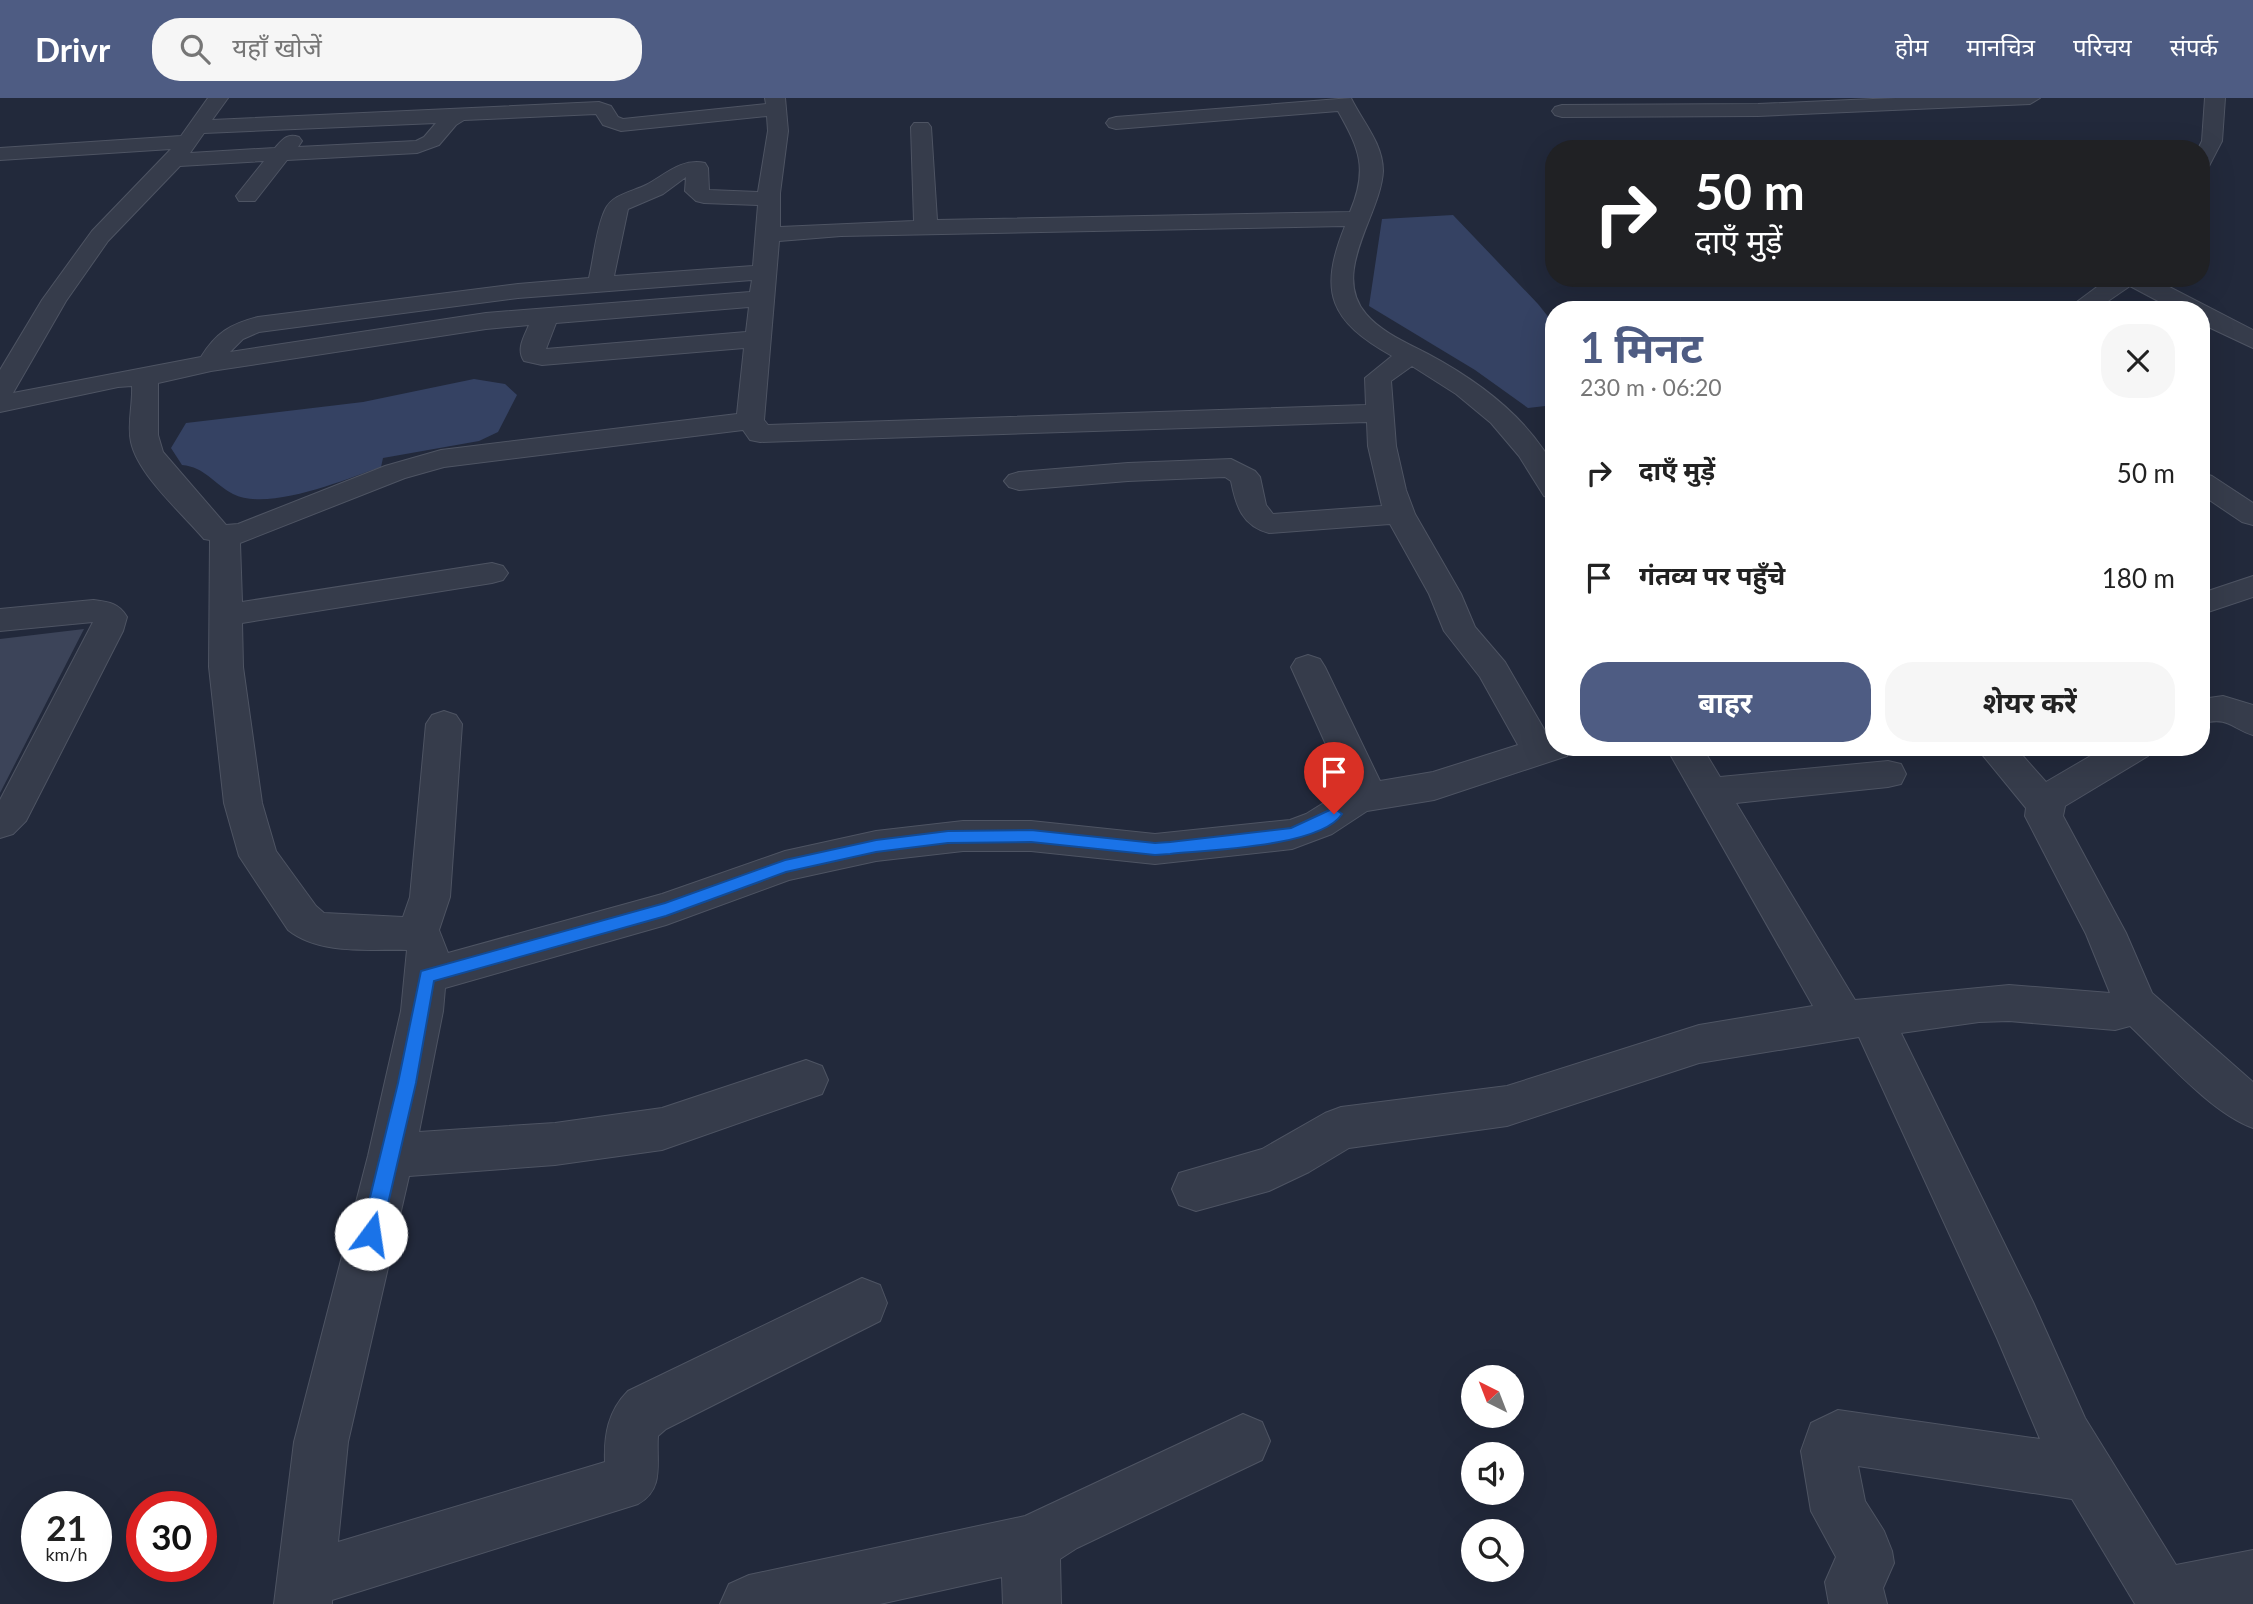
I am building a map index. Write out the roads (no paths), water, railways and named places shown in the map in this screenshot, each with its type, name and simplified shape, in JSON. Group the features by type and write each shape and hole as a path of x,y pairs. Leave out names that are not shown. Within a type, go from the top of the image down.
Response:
{"street":[{"path":"0,392 54,300 100,236 186,143 218,98"},
{"path":"651,102 704,98"},
{"path":"1179,98 1189,117"},
{"path":"1562,111 1758,110 2031,98"},
{"path":"2208,100 2212,141 2210,145"},
{"path":"1116,123 1343,102 1364,136 1372,170 1367,200 1342,270 1345,299 1353,315 1410,355 1465,387 1508,423 1545,470"},
{"path":"604,110 610,121 621,125 775,104 778,131 769,199 750,421 760,434 1381,413"},
{"path":"0,154 186,143 307,116 453,116 591,107 604,110 625,105"},
{"path":"247,196 282,154 307,116"},
{"path":"186,143 282,154 426,146 436,139 453,116"},
{"path":"335,151 358,118"},
{"path":"921,127 926,227"},
{"path":"600,284 616,210 620,204 655,189 677,173 697,168 698,194 769,199"},
{"path":"768,234 841,229 1358,219"},
{"path":"211,363 225,339 242,329 258,325 496,293 764,272"},
{"path":"2092,301 2112,287"},
{"path":"2150,287 2177,301"},
{"path":"486,321 496,293"},
{"path":"0,404 211,363 486,321 760,299"},
{"path":"546,316 533,346 533,355 757,339"},
{"path":"2210,318 2253,340"},
{"path":"1410,355 1378,378 1382,446 1391,490 1400,514 1445,594 1460,631 1493,670 1545,748"},
{"path":"143,378 144,436 151,457 215,532 225,535 243,533 395,472 440,459 491,450 750,421"},
{"path":"1123,422 1128,472"},
{"path":"1019,481 1220,468 1238,471 1245,477 1254,514 1259,521 1269,524 1400,514"},
{"path":"2210,486 2253,516"},
{"path":"225,535 226,667 243,803 258,856 302,918 312,926 330,931 417,934 424,939 428,950 422,1011 391,1156 321,1442 304,1592 619,1485 631,1478 630,1435 633,1424 647,1410 862,1303"},
{"path":"226,615 492,573"},
{"path":"2210,601 2253,586"},
{"path":"0,620 93,611 105,612 111,617 107,631 13,811 0,824"},
{"path":"1308,667 1368,796"},
{"path":"2210,710 2226,707 2248,713"},
{"path":"417,934 430,897 444,724"},
{"path":"427,976 666,909 785,866 876,846 963,836 1018,836 1155,849 1292,834 1319,824 1358,799 1434,786 1545,749"},
{"path":"1689,756 1858,1019 2015,1320 2066,1437 2164,1600 2253,1578"},
{"path":"2002,756 2045,805"},
{"path":"1196,1189 1269,1169 1341,1128 1507,1106 1699,1044 1858,1019 2009,1003 2115,1012 2127,1009 2132,1001 2132,989 2045,817 2045,805 2052,796 2120,756"},
{"path":"1711,793 1888,774"},
{"path":"2132,1001 2227,1088 2253,1108"},
{"path":"391,1156 555,1144 662,1129 806,1080"},
{"path":"1858,1604 1853,1582 1866,1563 1864,1551 1839,1511 1828,1451 1830,1442 1838,1437 1963,1453 2087,1474"},
{"path":"749,1604 1036,1542 1057,1528 1243,1441"},
{"path":"1032,1604 1030,1566 1036,1542"}],"water":[{"path":"1453,215 1538,304 1545,313 1545,406 1528,408 1475,370 1369,306 1382,219"},
{"path":"474,379 505,384 517,395 498,432 479,441 383,458 381,467 328,486 286,497 248,498 233,494 203,472 182,465 171,448 186,423 363,402"}]}
